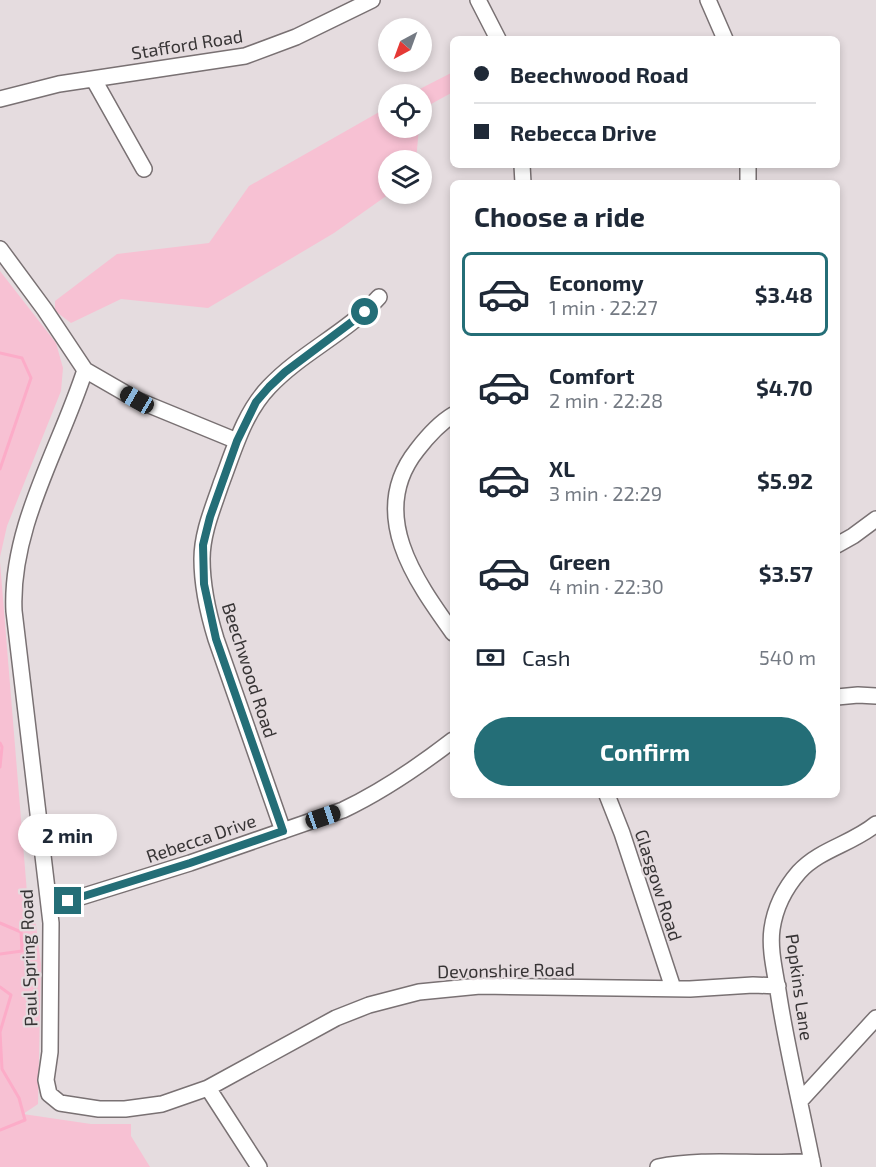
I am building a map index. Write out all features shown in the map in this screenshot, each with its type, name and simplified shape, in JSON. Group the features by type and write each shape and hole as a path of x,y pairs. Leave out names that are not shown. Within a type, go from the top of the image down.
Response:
{"street":[{"name":"Stafford Road","path":"0,99 59,84 225,60 252,53 296,38 372,0"},
{"path":"478,0 496,36"},
{"path":"708,0 724,36"},
{"path":"94,80 144,170"},
{"path":"0,249 85,370 137,400 237,441"},
{"name":"Beechwood Road","path":"283,831 216,639 204,584 202,557 206,531 237,441 253,408 269,387 285,372 352,324 379,297"},
{"name":"Paul Spring Road","path":"49,1094 46,1080 50,1052 52,958 49,903 14,611 14,581 25,528 85,370"},
{"path":"450,417 438,426 414,454 399,486 396,510 399,537 413,575 450,629"},
{"path":"840,543 876,519"},
{"path":"840,697 876,696"},
{"name":"Rebecca Drive","path":"49,903 68,901 110,888 343,810 407,775 450,742"},
{"name":"Glasgow Road","path":"608,798 622,832 673,988"},
{"name":"Popkins Lane","path":"813,1164 777,986 772,929 778,906 789,886 808,864 823,854 857,838 876,825"},
{"name":"Devonshire Road","path":"49,1094 60,1103 74,1107 125,1109 162,1104 208,1088 336,1018 401,996 441,989 480,986 673,988 777,986"},
{"path":"800,1101 876,1018"},
{"path":"208,1088 259,1167"},
{"path":"658,1167 720,1162 813,1164"}],"shaded area":[{"path":"450,74 450,94 432,104 432,84 430,84"},
{"path":"378,113 378,138 418,138 417,150 378,150 378,202 334,233 208,308 121,299 71,323 55,311 55,301 117,254 209,243 249,186"},
{"path":"0,271 56,343 63,368 61,391 7,526 0,557"},
{"path":"0,562 28,905 36,925 41,964 38,1104 23,1114 91,1124 131,1124 131,1136 150,1167 0,1167"}],"waterway":[{"path":"0,353 22,358 31,378 0,469"},
{"path":"0,743 2,747 0,767"},
{"path":"0,923 21,932 22,951 0,954"},
{"path":"0,987 11,995 0,1032 2,1069 19,1098 25,1120 0,1130"}],"route":[{"path":"68,901 283,831 208,611 204,584 203,545 210,517 237,441 256,402 285,372 365,312"}]}
